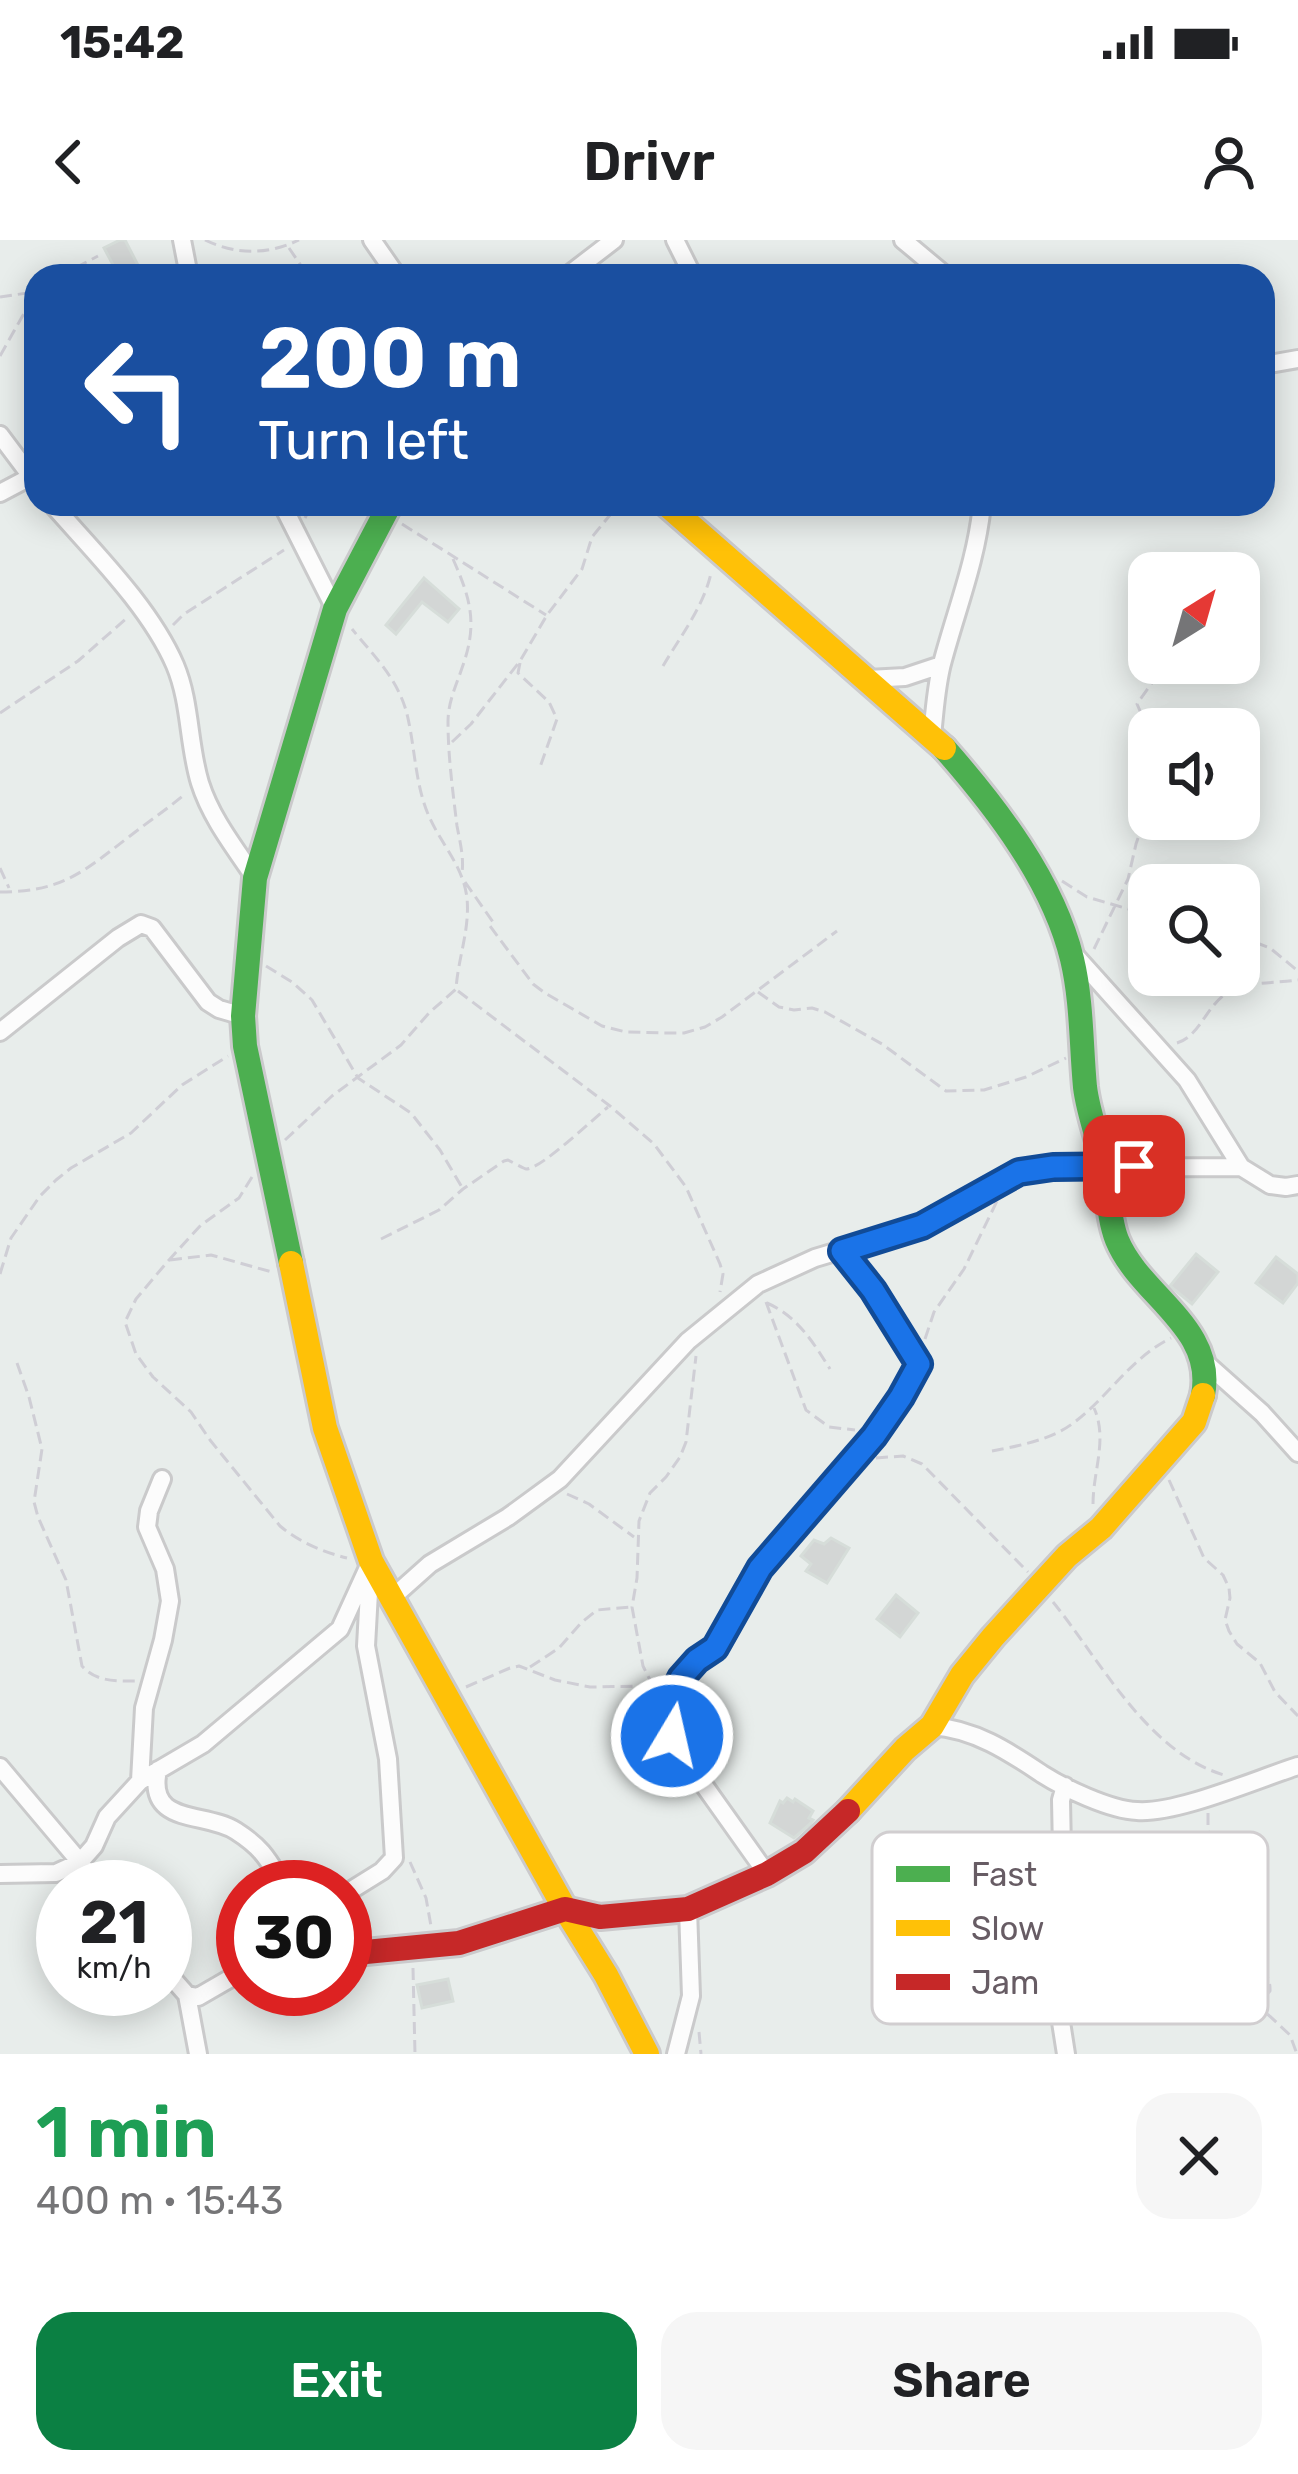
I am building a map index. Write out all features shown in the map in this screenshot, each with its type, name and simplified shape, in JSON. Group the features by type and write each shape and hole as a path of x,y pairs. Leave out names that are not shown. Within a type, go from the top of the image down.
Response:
{"street":[{"path":"583,264 614,240"},
{"path":"903,240 932,264"},
{"path":"0,436 24,466"},
{"path":"62,516 139,608 172,658 186,699 200,782 219,825 255,878"},
{"path":"287,516 335,610"},
{"path":"384,516 335,610 255,878 243,1016 245,1046 325,1428 371,1561 647,2054"},
{"path":"679,516 956,760 1039,879 1078,959 1198,1094 1240,1167 1270,1185 1298,1185"},
{"path":"932,735 941,665 969,576 981,516"},
{"path":"868,680 905,677 941,665"},
{"path":"0,1031 141,924 152,928 208,1002 243,1016"},
{"path":"1078,959 1088,1110 1119,1244 1138,1275 1189,1330 1207,1364 1298,1453"},
{"path":"393,1597 430,1564 548,1490 704,1326 772,1275 922,1226 1007,1176 1034,1168 1240,1167"},
{"path":"767,1874 680,1751 669,1725 670,1700 681,1678 715,1648 760,1568 874,1436 919,1364 873,1290 842,1251"},
{"path":"372,1952 459,1943 565,1910 600,1917 688,1909 804,1852 932,1726 962,1675 1043,1581 1101,1528 1162,1461 1203,1405 1207,1364"},
{"path":"140,1780 144,1708 170,1601 166,1568 147,1527 162,1479"},
{"path":"82,1860 107,1817 140,1780 203,1744 340,1629 371,1561"},
{"path":"371,1561 365,1646 388,1760 394,1858 372,1877"},
{"path":"932,1726 964,1732 1004,1749 1065,1786 1136,1811 1176,1806 1298,1766"},
{"path":"0,1767 78,1860"},
{"path":"158,1770 159,1799 171,1811 232,1828 270,1860"},
{"path":"1062,1832 1065,1786"},
{"path":"0,1874 36,1875"},
{"path":"676,2054 691,1996 688,1909"},
{"path":"191,2016 198,2054"},
{"path":"1061,2024 1066,2054"}],"path":[{"path":"205,240 243,253 299,240"},
{"path":"287,246 300,264"},
{"path":"83,264 98,256"},
{"path":"0,356 24,313"},
{"path":"398,516 453,559 547,615"},
{"path":"450,743 471,724 520,661 582,569 592,537 609,516"},
{"path":"161,641 184,614 297,538"},
{"path":"663,666 708,586 716,547"},
{"path":"371,1561 325,1552 280,1526 191,1412 152,1377 126,1330 127,1313 201,1225 239,1198 266,1151 294,1134 319,1106 401,1045 456,989 467,927 449,707 467,653 472,619 467,590 453,559"},
{"path":"0,713 78,662 139,608"},
{"path":"335,610 395,685 406,710 427,812 493,922 490,926 533,984 602,1026 626,1032 684,1034 705,1028 837,931"},
{"path":"520,661 518,673 549,702 557,719 539,770"},
{"path":"0,892 51,886 96,864 200,782"},
{"path":"1078,959 1115,906 1128,879 1137,840"},
{"path":"0,868 11,892"},
{"path":"1059,879 1087,897 1128,909"},
{"path":"1260,944 1298,971"},
{"path":"247,954 312,1000 358,1078 411,1113 463,1189"},
{"path":"1153,1041 1184,1041 1234,989 1298,980"},
{"path":"456,989 654,1144 692,1197 723,1274 723,1286 704,1326 695,1362 686,1442 644,1504 638,1521 632,1607 643,1666 653,1686 651,1703 669,1725"},
{"path":"757,992 779,1007 825,1012 882,1044 946,1091 984,1090 1009,1083 1083,1048"},
{"path":"0,1274 10,1238 56,1180 131,1133 182,1085 245,1046"},
{"path":"381,1239 439,1210 508,1160 523,1169 532,1168 610,1106"},
{"path":"919,1364 934,1312 964,1269 1007,1176"},
{"path":"168,1261 211,1255 291,1276"},
{"path":"830,1369 807,1332 781,1309 765,1302 806,1410 829,1427 874,1436"},
{"path":"992,1451 1070,1426 1145,1352 1189,1330"},
{"path":"17,1364 42,1449 34,1502 66,1580 82,1666 101,1679 150,1680"},
{"path":"1093,1406 1101,1423 1101,1442 1092,1501 1101,1528"},
{"path":"874,1458 903,1456 936,1475 1024,1570 1043,1581 1052,1601 1119,1692 1158,1736 1194,1764 1249,1782"},
{"path":"1162,1461 1204,1558 1223,1575 1230,1598 1228,1631 1260,1663 1275,1692 1298,1716"},
{"path":"548,1490 589,1504 637,1539"},
{"path":"529,1668 560,1648 596,1610 632,1607"},
{"path":"447,1694 510,1667 529,1668 555,1680 590,1687 653,1686"},
{"path":"1208,1830 1212,1794"},
{"path":"391,1829 426,1898 415,2054"},
{"path":"1268,2015 1290,2035 1298,2054"}],"building":[{"path":"125,240 137,264 113,264 104,248"},
{"path":"424,578 459,609 448,622 422,602 396,634 386,625"},
{"path":"1196,1254 1218,1272 1192,1304 1170,1286"},
{"path":"1276,1257 1298,1274 1298,1283 1283,1303 1256,1283"},
{"path":"831,1538 849,1548 827,1583 806,1571 811,1564 801,1556 814,1540 824,1544"},
{"path":"896,1595 918,1613 900,1637 877,1619"},
{"path":"787,1798 813,1811 809,1818 813,1820 794,1838 770,1823 780,1801"},
{"path":"448,1979 453,2001 422,2008 417,1985"}],"traffic: fast":[{"path":"291,1263 245,1046 243,1016 255,878 335,609 384,516"},
{"path":"944,748 1020,846 1063,930 1078,991 1086,1096 1117,1240 1142,1278 1188,1331 1204,1371 1203,1395"}],"traffic: slow":[{"path":"680,516 944,748"},
{"path":"291,1263 325,1428 371,1561 647,2054"},
{"path":"848,1811 932,1726 962,1675 993,1637 1067,1556 1101,1528 1194,1422 1203,1395"}],"traffic: jam":[{"path":"372,1951 459,1943 565,1909 600,1917 688,1909 804,1852 848,1811"}],"route":[{"path":"672,1736 670,1700 681,1678 715,1648 760,1568 874,1436 919,1364 873,1290 842,1251 922,1226 1019,1172 1134,1166"}]}
